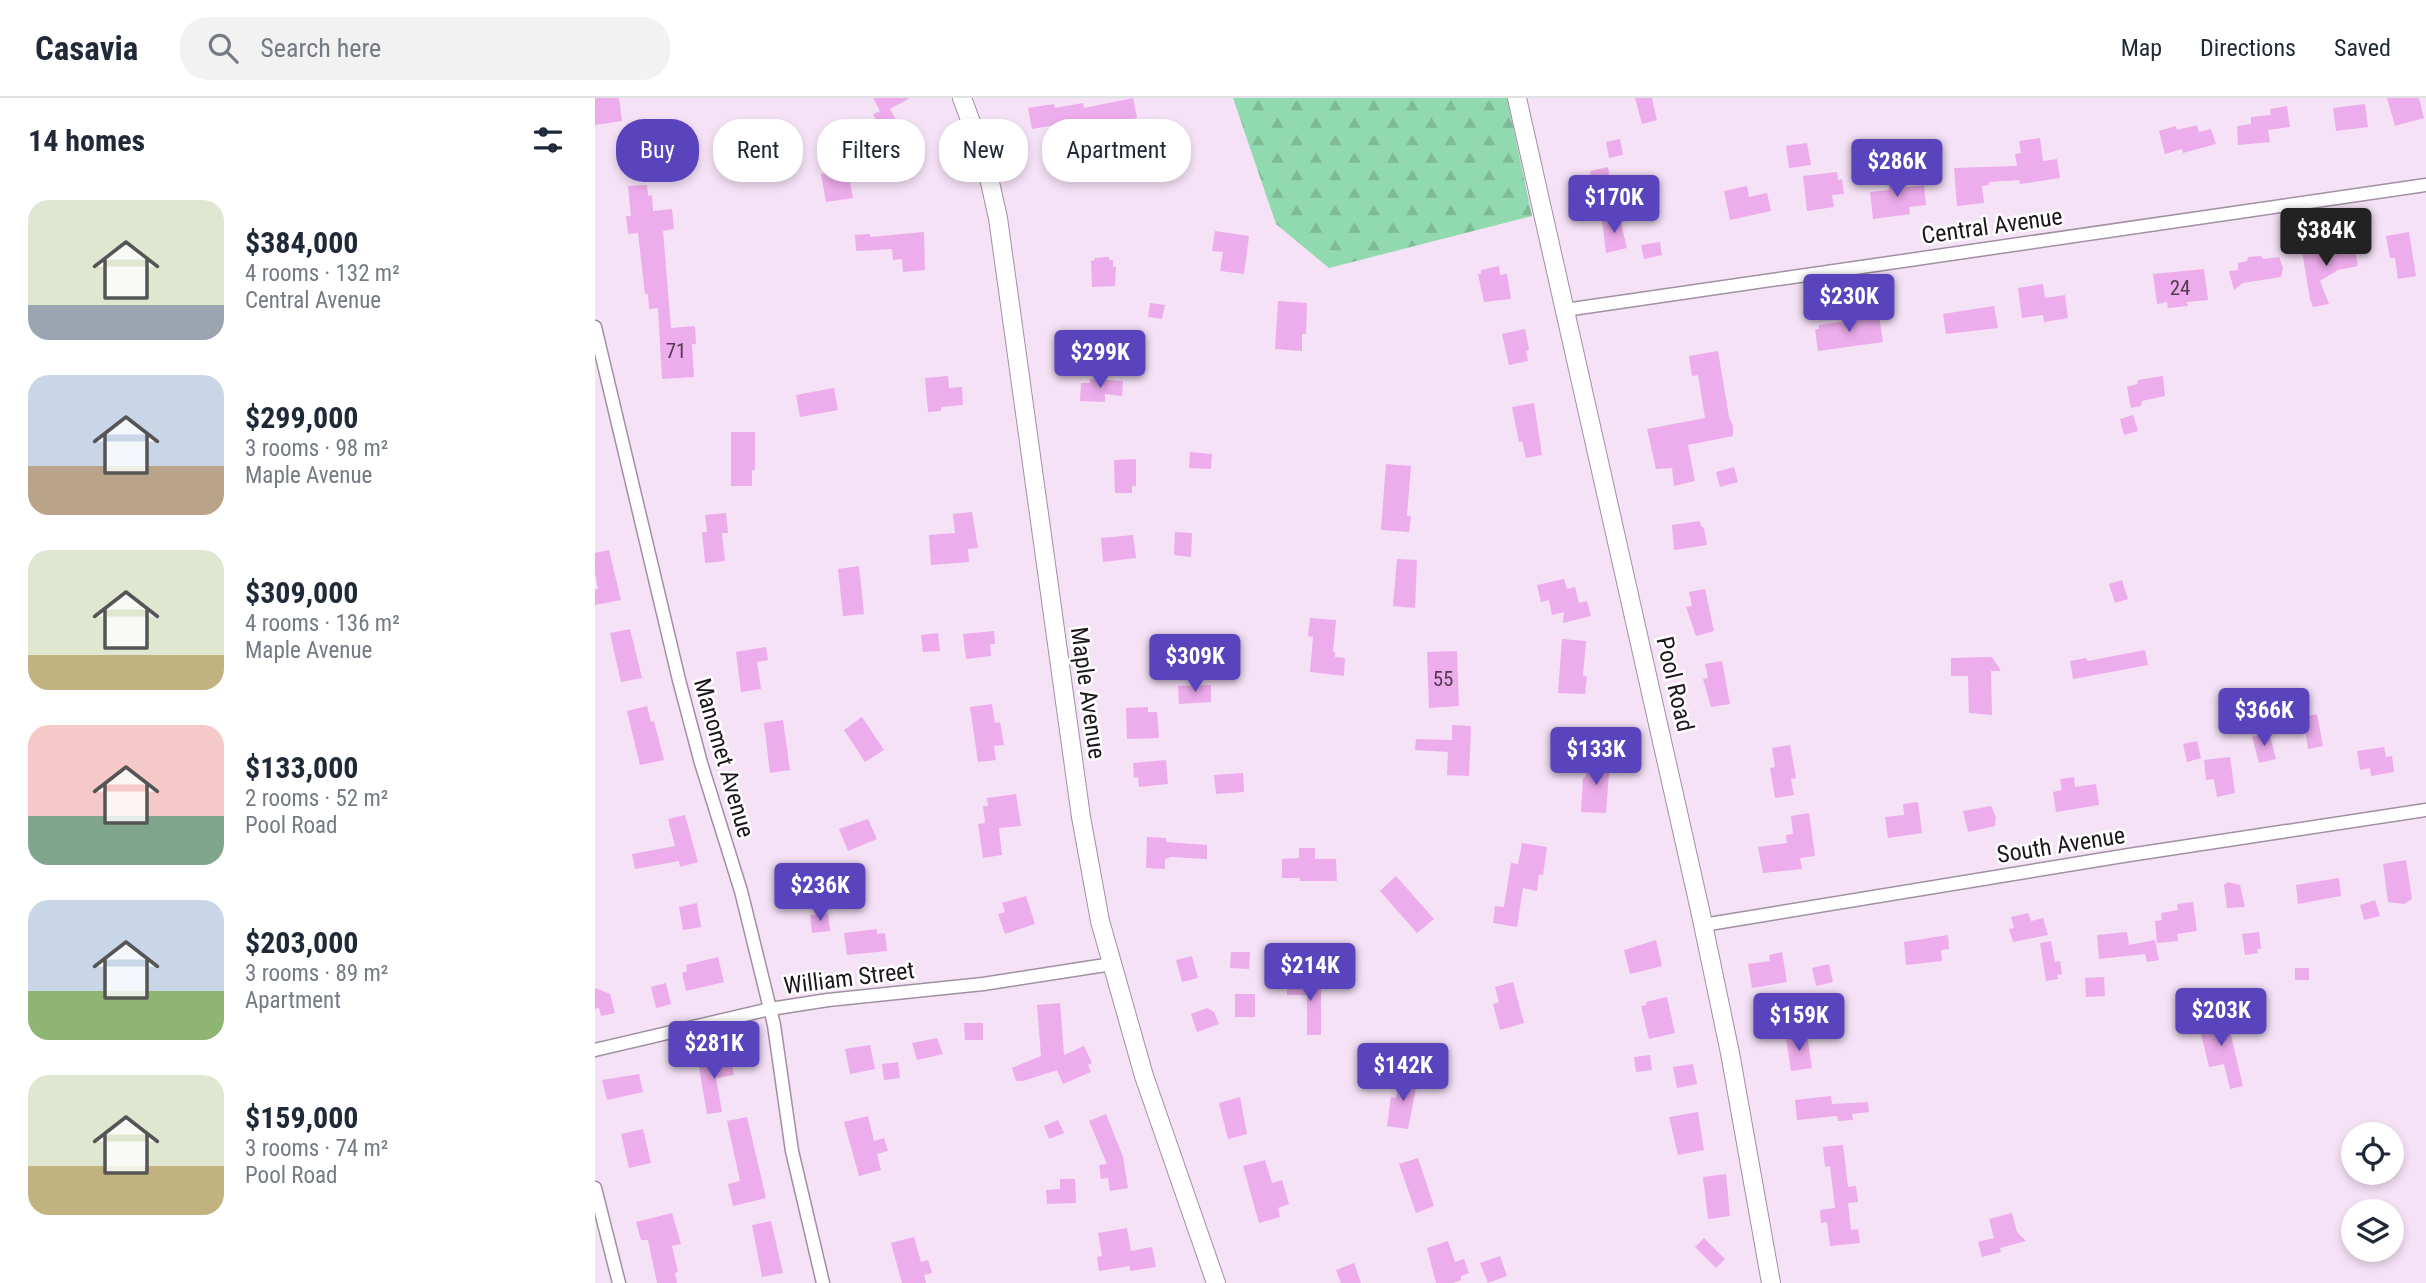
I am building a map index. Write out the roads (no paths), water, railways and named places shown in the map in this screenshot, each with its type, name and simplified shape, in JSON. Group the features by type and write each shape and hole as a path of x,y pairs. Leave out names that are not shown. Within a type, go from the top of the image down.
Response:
{"main road":[{"name":"Maple Avenue","path":"962,98 985,160 998,218 1081,817 1100,922 1144,1076 1216,1283"},
{"name":"Pool Road","path":"1517,98 1703,925 1735,1079 1771,1283"}],"street":[{"name":"Central Avenue","path":"1565,310 2426,185"},
{"name":"Manomet Avenue","path":"595,327 679,680 701,763 741,891 769,1009 792,1151 823,1283"},
{"name":"South Avenue","path":"1703,925 2116,857 2426,810"},
{"name":"William Street","path":"595,1050 769,1009 983,984 1112,964"},
{"path":"595,1188 619,1283"}]}
